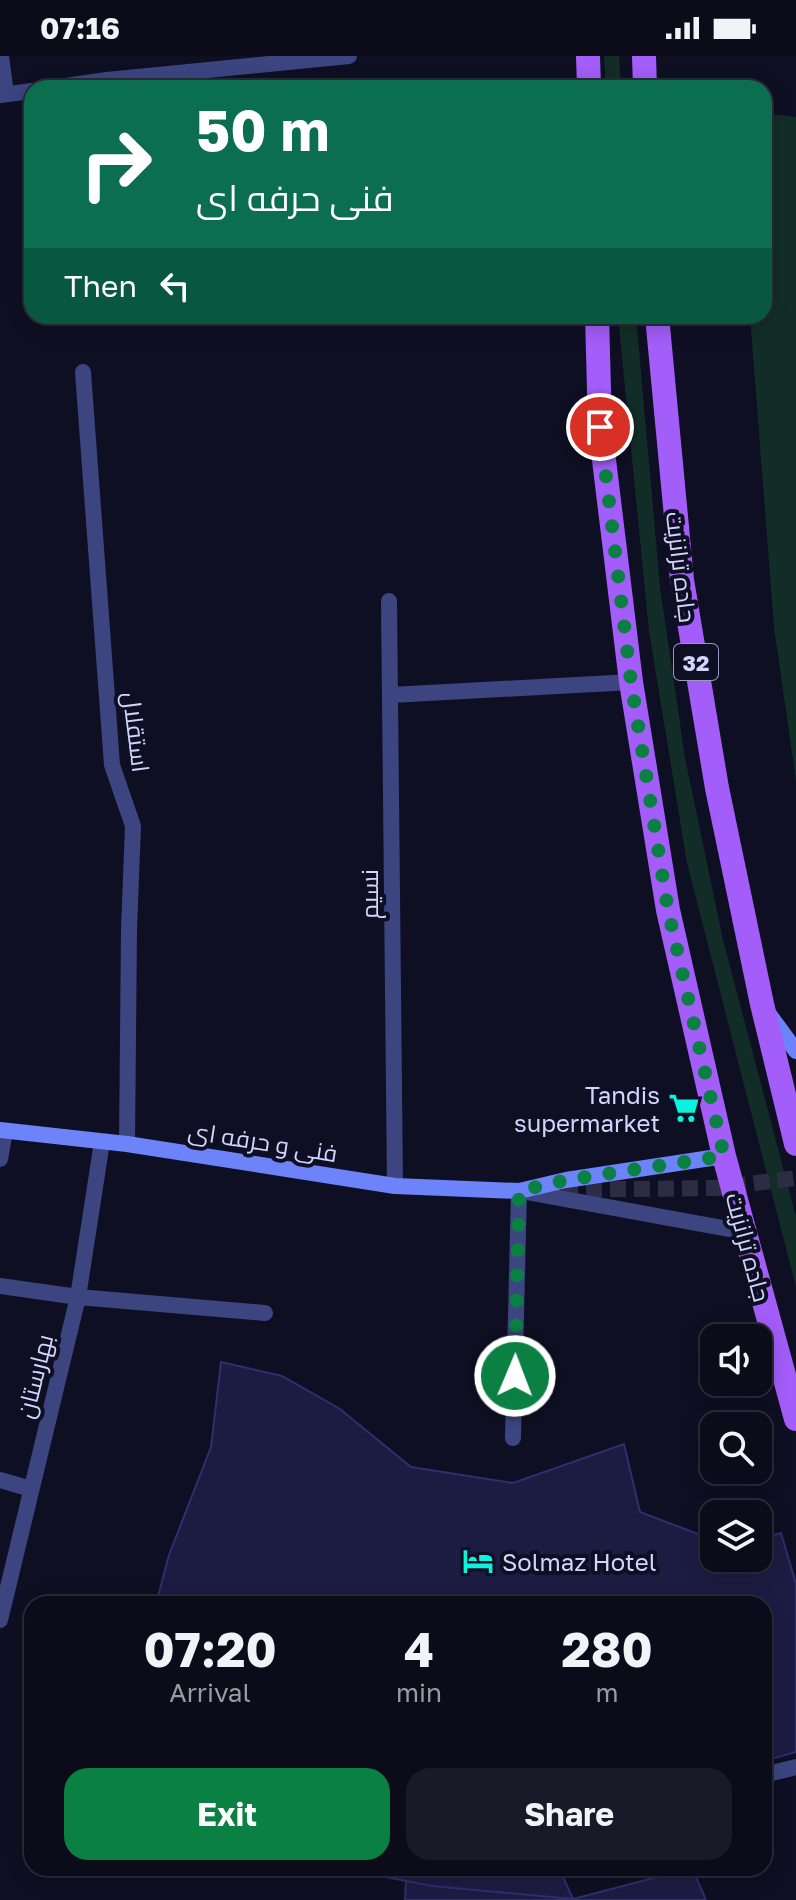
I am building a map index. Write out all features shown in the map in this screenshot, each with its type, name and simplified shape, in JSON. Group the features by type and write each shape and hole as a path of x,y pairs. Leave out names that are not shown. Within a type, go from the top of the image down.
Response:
{"main road":[{"path":"588,56 589,80"},
{"path":"644,56 645,80"},
{"name":"جاده ترانزیت","path":"597,324 600,427 631,682 668,910 724,1156 796,1419"},
{"name":"جاده ترانزیت","path":"658,324 682,580 717,788 762,1004 796,1144"}],"street":[{"path":"1,56 3,95 24,92"},
{"path":"107,80 349,56"},
{"name":"استقلال","path":"83,372 112,765 133,826 127,1144"},
{"name":"نسيم","path":"389,601 395,1186"},
{"path":"391,695 631,682"},
{"path":"762,1004 796,1051"},
{"path":"0,1159 2,1130"},
{"name":"فنی و حرفه ای","path":"2,1130 127,1144 395,1186 519,1191 566,1180 724,1156"},
{"name":"بهارستان","path":"0,1620 2,1598 78,1297 102,1142"},
{"path":"513,1438 519,1191 745,1232"},
{"path":"0,1286 78,1297 265,1313"},
{"path":"0,1480 31,1489"},
{"path":"772,1773 796,1767"}],"green space":[{"path":"604,56 619,56 620,80 606,80"},
{"path":"772,114 796,117 796,781 774,627 751,324 772,324"},
{"path":"619,324 637,324 660,587 685,758 723,940 796,1217 796,1287 687,863 649,631"}],"building":[{"name":"Solmaz Hotel","path":"221,1362 282,1376 340,1409 411,1467 513,1483 624,1444 640,1512 700,1535 700,1572 772,1572 772,1536 781,1533 796,1584 796,1752 772,1759 772,1596 157,1596 169,1555 211,1447"},
{"path":"380,1876 563,1876 573,1899 432,1886"},
{"path":"661,1876 696,1876 706,1900 405,1900 406,1881 573,1899"}],"tunnel":[{"path":"538,1190 717,1188 796,1178"}],"place":[{"name":"Tandis supermarket","path":"684,1108"},
{"name":"Solmaz Hotel","path":"478,1561"}],"route":[{"path":"515,1376 519,1191 566,1180 724,1156 668,910 631,682 600,427"}]}
